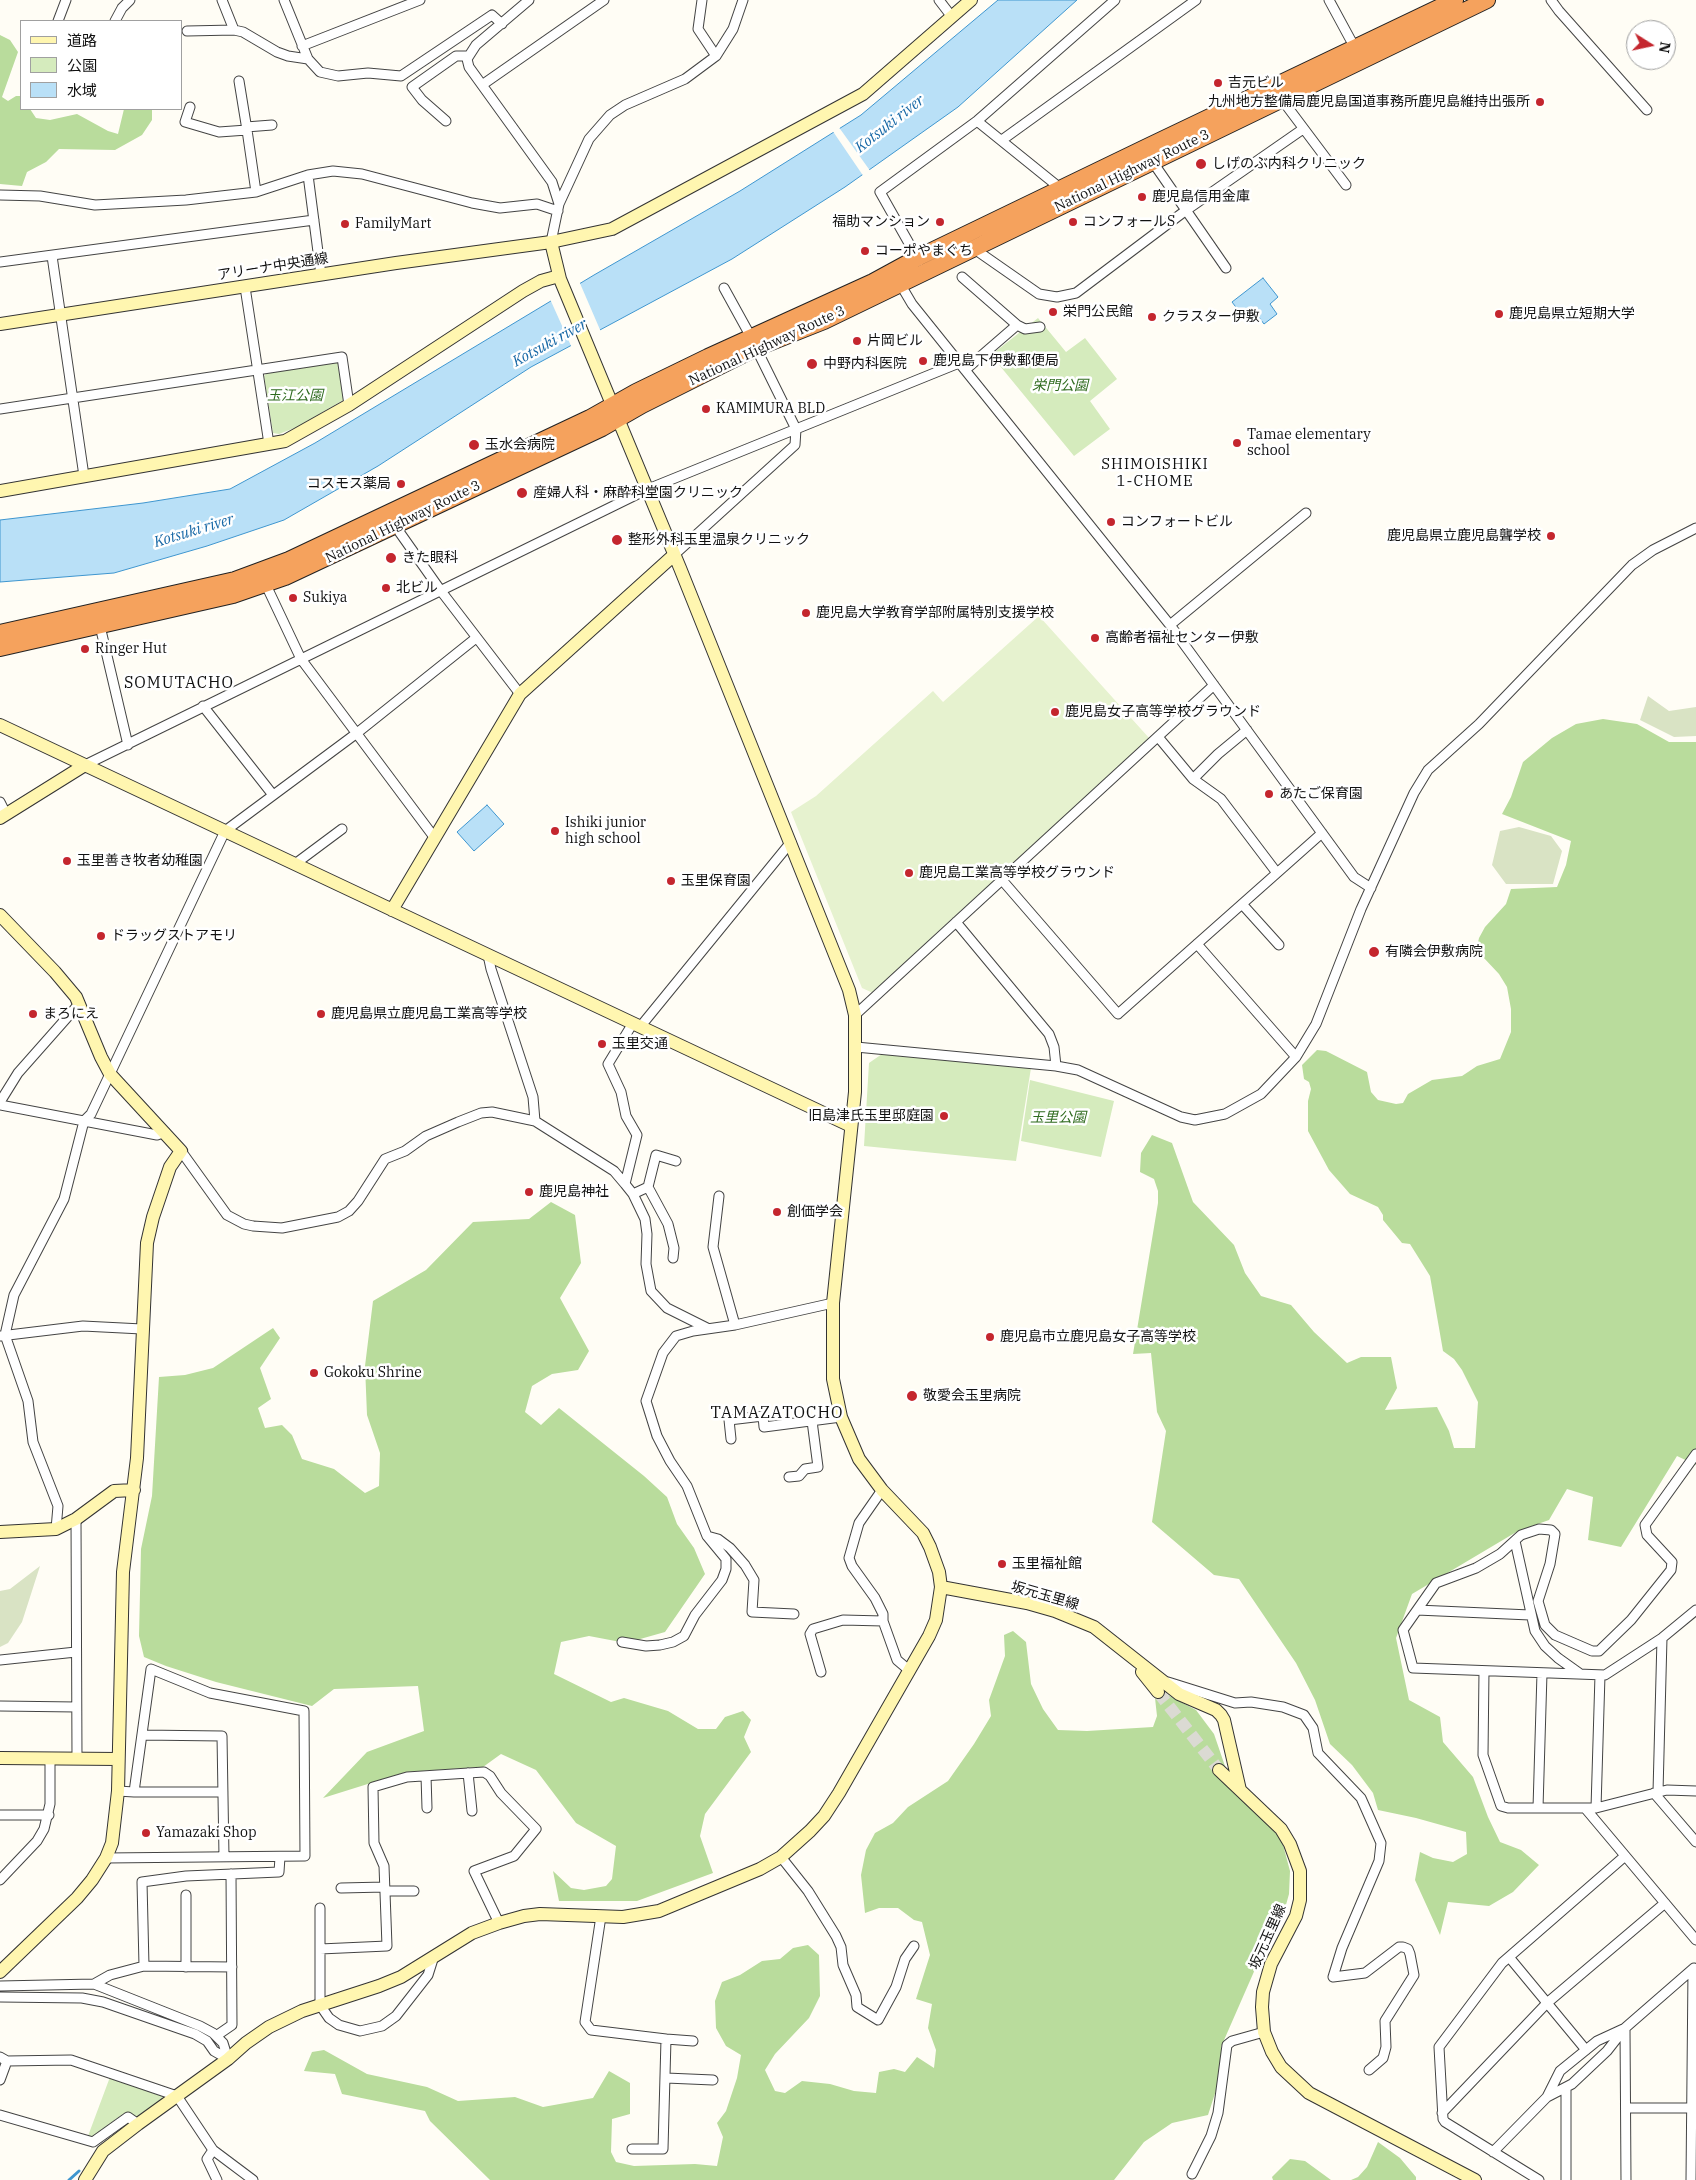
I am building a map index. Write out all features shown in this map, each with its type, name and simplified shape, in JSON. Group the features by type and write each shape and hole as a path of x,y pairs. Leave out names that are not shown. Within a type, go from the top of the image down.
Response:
{"highway":[{"name":"National Highway Route 3","path":"921,264 973,248 1152,161 1278,93 1355,48 1455,0"},
{"name":"National Highway Route 3","path":"0,648 233,595 266,585 590,418 615,412 753,343 896,277 1060,188 1487,0"},
{"name":"National Highway Route 3","path":"0,633 254,575 391,519"}],"street":[{"path":"58,20 66,0"},
{"path":"116,20 122,8 130,0"},
{"path":"222,0 234,30"},
{"path":"284,0 308,59 320,72 328,75 368,73 401,76 492,15 502,24"},
{"path":"302,46 420,0"},
{"path":"529,0 476,44 468,56 469,67 552,182 559,208"},
{"path":"482,85 604,0"},
{"path":"702,0 698,29 716,56"},
{"path":"85,2180 103,2151 228,2059 246,2043 269,2027 302,2011 401,1977 472,1933 499,1923 540,1914 637,1916 658,1911 760,1869 781,1857 824,1816 910,1671 936,1620 941,1587 935,1559 922,1533 882,1490 859,1460 841,1417 833,1379 833,1303 855,1092 855,1015 849,990 648,489 559,277 551,242 559,208 589,139 610,115 641,97 685,79 716,56 733,29 743,0"},
{"path":"939,0 952,18"},
{"name":"アリーナ中央通線","path":"0,324 551,242 612,230 670,200 826,112 857,97 879,81 972,0"},
{"path":"921,264 880,192 977,121 1114,0"},
{"path":"1002,140 1196,0"},
{"path":"1330,0 1355,48"},
{"path":"1551,0 1647,110"},
{"path":"187,31 234,30 243,32 277,52 308,59"},
{"path":"446,121 422,100 412,87 456,56 468,56"},
{"path":"240,81 256,192"},
{"path":"1278,93 1346,185"},
{"path":"190,107 185,122 219,132 272,125"},
{"path":"977,121 1060,188"},
{"path":"973,248 1038,294 1057,297 1076,292 1185,211 1303,129"},
{"path":"1152,161 1226,268"},
{"path":"0,195 40,196 95,205 186,200 256,192 308,175 333,172 362,174 472,203 500,208 537,204 559,208"},
{"path":"308,175 321,275"},
{"path":"0,262 314,220"},
{"path":"52,256 84,476"},
{"path":"0,491 269,444 291,438 349,405 523,291 541,281 559,277"},
{"path":"896,277 907,298 1170,626 1354,877 1371,888"},
{"path":"962,277 1025,330 1040,327"},
{"path":"244,287 259,370 269,444"},
{"path":"392,910 520,694 795,445 796,430 724,288"},
{"path":"0,802 3,816 85,765 648,489 962,366 1018,325"},
{"path":"0,409 342,357 349,405"},
{"path":"1170,626 1306,514"},
{"path":"391,519 441,591 520,694"},
{"path":"856,1047 1056,1066 1078,1070 1181,1116 1195,1120 1225,1114 1261,1094 1296,1057 1316,1024 1371,888 1393,844 1414,793 1428,770 1478,724 1632,565 1653,550 1696,528"},
{"path":"266,585 300,659 434,837"},
{"path":"100,626 128,745"},
{"path":"56,1529 58,1506 33,1442 28,1401 2,1335 14,1295 64,1199 84,1121 91,1114 225,831 357,733 476,638"},
{"path":"855,1015 1159,738 1214,685"},
{"path":"203,706 273,796"},
{"path":"0,726 851,1126"},
{"path":"1193,779 1218,754 1247,730"},
{"path":"1159,738 1193,779 1221,799 1277,873"},
{"path":"295,864 342,829"},
{"path":"1002,880 1118,1014 1322,833"},
{"path":"625,1184 637,1135 626,1116 622,1092 608,1064 636,1025 790,842"},
{"path":"1242,904 1279,945"},
{"path":"0,915 55,972 76,997 110,1074 181,1151 227,1215 244,1224 282,1228 338,1217 349,1211 358,1201 385,1159 405,1151 426,1136 481,1113 492,1112 535,1121 614,1171 625,1184 633,1194 645,1219 647,1234 646,1270 651,1291 667,1308 707,1328"},
{"path":"956,922 1050,1034 1054,1047 1056,1066"},
{"path":"1197,944 1296,1057"},
{"path":"488,955 533,1097 535,1121"},
{"path":"79,1004 18,1073 0,1103 157,1135 165,1132"},
{"path":"0,1972 77,1898 92,1880 106,1858 115,1828 118,1791 123,1572 134,1490 139,1423 147,1243 153,1217 170,1167 181,1151"},
{"path":"673,1258 674,1248 668,1224 648,1187 656,1155 676,1161"},
{"path":"633,1194 648,1187"},
{"path":"720,1196 713,1247 734,1325"},
{"path":"622,1642 646,1646 660,1645 673,1642 684,1636 695,1615 722,1580 726,1569 726,1559 707,1536 687,1486 670,1461 657,1436 646,1401 663,1353 676,1336 833,1303"},
{"path":"2,1335 83,1326 142,1329"},
{"path":"731,1439 729,1420 763,1416 764,1427 841,1417"},
{"path":"789,1477 799,1476 805,1468 818,1467 812,1421"},
{"path":"1696,1454 1645,1526 1647,1535 1672,1562 1671,1570 1631,1620 1599,1651 1592,1651 1556,1635 1548,1630 1542,1619 1538,1600 1550,1564 1555,1534 1551,1530 1539,1529 1522,1535 1500,1554 1476,1568 1436,1583 1403,1630 1413,1668 1605,1675 1662,1638 1696,1610"},
{"path":"0,1532 56,1529 76,1519 114,1491 134,1490"},
{"path":"882,1490 859,1523 848,1558 876,1598 898,1660 910,1671"},
{"path":"76,1519 76,1758"},
{"path":"707,1536 718,1539 724,1544 745,1565 754,1580 752,1612 794,1614"},
{"path":"1515,1541 1535,1632 1545,1646 1558,1658 1581,1674"},
{"name":"坂元玉里線","path":"941,1587 1027,1603 1055,1611 1094,1627 1130,1656 1159,1685 1216,1710 1221,1715 1224,1720 1240,1790"},
{"path":"1417,1610 1530,1615"},
{"path":"821,1672 810,1634 813,1629 842,1620 883,1621"},
{"path":"1662,1638 1656,1792 1696,1842"},
{"path":"0,1660 76,1652"},
{"path":"106,1858 306,1856 304,1711 210,1693 151,1669 134,1792"},
{"path":"1484,1671 1483,1754 1501,1806 1508,1808 1596,1808 1667,1790 1696,1791"},
{"path":"1538,1808 1542,1673"},
{"path":"1596,1808 1600,1675"},
{"path":"1159,1685 1235,1703 1251,1702 1283,1707 1304,1715 1313,1728 1318,1753 1361,1798 1381,1843 1379,1861 1342,1948 1333,1977 1365,1972 1399,1947 1408,1949 1414,1975 1385,2021 1386,2047 1383,2058 1369,2070"},
{"path":"0,1706 76,1707"},
{"path":"142,1735 222,1736 224,1857"},
{"path":"0,1758 118,1759"},
{"path":"0,1880 37,1841 44,1829 49,1815 50,1758"},
{"name":"坂元玉里線","path":"1219,1770 1281,1829 1290,1844 1300,1871 1300,1900 1296,1916 1266,1976 1262,2007 1264,2032 1272,2052 1281,2067 1309,2093 1475,2180"},
{"path":"320,1949 386,1946 384,1866 374,1843 373,1788 407,1777 484,1772 490,1776 501,1794 536,1829 514,1856 474,1871 499,1923"},
{"path":"468,1773 472,1811"},
{"path":"426,1776 427,1808"},
{"path":"118,1791 223,1792"},
{"path":"1584,1808 1696,1940"},
{"path":"0,1815 49,1815"},
{"path":"144,1966 142,1882 186,1876 279,1872 280,1856"},
{"path":"1539,2180 1449,2126 1443,2119 1440,2044 1502,1963 1625,1856"},
{"path":"781,1857 808,1891 836,1936 841,1947 843,1965 856,1996 857,2007 878,2020 896,1987 905,1960 914,1946"},
{"path":"216,2036 232,2025 231,1874"},
{"path":"341,1888 414,1891"},
{"path":"186,1895 186,1966"},
{"path":"1442,2112 1547,2003 1664,1903"},
{"path":"320,1908 320,2005 329,2018 339,2025 360,2030 382,2026 396,2016 428,1975 434,1956"},
{"path":"601,1916 586,2022 591,2030 693,2041"},
{"path":"1508,1957 1586,2050"},
{"path":"94,1984 110,1975 144,1966 232,1967"},
{"path":"1547,2097 1572,2084 1607,2052 1625,2028 1694,1968"},
{"path":"1692,2180 1694,1968"},
{"path":"0,1986 94,1984 200,2026 224,2043 228,2059"},
{"path":"0,1997 82,1998 103,2002 195,2034 207,2042 214,2051 228,2059"},
{"path":"1493,2152 1547,2097 1560,2071 1597,2041 1625,2028"},
{"path":"1625,2028 1626,2180"},
{"path":"1192,2174 1211,2136 1218,2113 1227,2045 1232,2041 1264,2032"},
{"path":"632,2149 663,2149 666,2039"},
{"path":"0,2080 3,2059 71,2060 176,2096 213,2150 253,2180"},
{"path":"666,2078 713,2080"},
{"path":"1566,2088 1566,2180"},
{"path":"1626,2108 1694,2108"},
{"path":"0,2115 93,2142 128,2117 138,2124"},
{"path":"213,2150 207,2158 217,2180"}],"green space":[{"path":"0,35 10,40 18,52 2,97 8,101 16,96 20,96 20,110 31,110 36,118 50,120 77,114 108,131 118,134 124,110 152,110 152,120 142,135 115,150 59,149 46,162 27,172 22,186 0,184"},
{"name":"栄門公園","path":"1038,318 1066,352 1085,338 1117,379 1090,401 1110,429 1074,456 991,355"},
{"name":"玉江公園","path":"335,361 340,365 345,399 297,427 279,434 273,433 264,376 268,372"},
{"name":"鹿児島工業高等学校グラウンド","path":"1039,616 1150,739 934,935 873,993 862,988 791,812 816,796 933,691 943,702"},
{"path":"1648,696 1669,711 1696,707 1696,736 1674,737 1640,720"},
{"path":"1603,719 1637,724 1669,742 1696,742 1696,1465 1677,1456 1621,1547 1588,1540 1593,1497 1567,1489 1549,1520 1518,1531 1412,1594 1396,1638 1409,1700 1440,1717 1443,1742 1473,1777 1500,1842 1521,1850 1539,1865 1513,1892 1489,1906 1448,1902 1440,1935 1415,1880 1420,1852 1433,1858 1453,1862 1467,1854 1466,1832 1378,1810 1373,1793 1352,1765 1330,1744 1315,1700 1296,1663 1239,1579 1214,1575 1152,1522 1166,1431 1157,1412 1151,1353 1133,1354 1158,1203 1158,1191 1154,1179 1140,1172 1141,1153 1152,1135 1172,1143 1193,1202 1234,1245 1245,1273 1261,1296 1291,1305 1314,1332 1347,1363 1361,1357 1391,1357 1397,1388 1385,1410 1437,1407 1449,1431 1454,1448 1475,1448 1478,1402 1462,1370 1454,1359 1443,1351 1430,1276 1410,1244 1402,1243 1383,1220 1383,1215 1378,1207 1350,1194 1329,1170 1308,1131 1308,1101 1311,1089 1309,1082 1304,1079 1302,1065 1317,1050 1326,1051 1367,1072 1371,1092 1378,1100 1396,1104 1403,1103 1408,1094 1432,1080 1462,1076 1477,1066 1500,1059 1511,1032 1511,1009 1507,987 1477,947 1479,938 1485,927 1506,904 1511,889 1557,887 1566,865 1571,841 1502,814 1511,797 1523,762 1552,738 1576,724"},
{"path":"1519,827 1551,836 1562,851 1553,884 1506,884 1492,865 1500,831"},
{"name":"旧島津氏玉里邸庭園","path":"882,1054 1031,1068 1016,1161 864,1146 869,1063"},
{"name":"玉里公園","path":"1030,1080 1114,1101 1101,1157 1021,1141"},
{"path":"551,1202 575,1215 581,1263 560,1298 589,1351 578,1370 552,1374 532,1386 525,1412 541,1425 559,1408 644,1476 667,1497 677,1524 694,1548 705,1574 665,1632 626,1643 589,1636 561,1642 554,1674 611,1702 624,1698 668,1711 698,1729 716,1729 725,1717 743,1711 751,1720 744,1737 751,1752 705,1814 700,1836 713,1873 637,1901 559,1901 553,1871 571,1888 584,1890 606,1886 612,1879 616,1846 576,1823 536,1770 501,1754 483,1767 406,1772 323,1798 367,1752 424,1731 418,1686 334,1689 312,1706 216,1682 166,1666 144,1657 139,1636 141,1549 152,1496 159,1377 185,1375 213,1368 273,1328 280,1338 260,1368 271,1399 258,1408 265,1428 282,1425 292,1435 302,1459 334,1469 365,1493 379,1486 380,1453 367,1415 365,1366 373,1301 426,1270 473,1222 529,1219"},
{"path":"40,1566 22,1622 8,1643 0,1647 0,1591 10,1589"},
{"path":"1013,1631 1026,1642 1031,1684 1043,1709 1058,1730 1087,1731 1153,1727 1157,1716 1155,1698 1162,1692 1196,1710 1214,1734 1227,1772 1282,1841 1290,1871 1289,1894 1282,1919 1263,1951 1221,2047 1222,2072 1208,2115 1172,2123 1144,2142 1114,2180 490,2180 430,2121 425,2111 342,2094 335,2074 304,2071 312,2052 324,2050 367,2074 427,2087 458,2101 515,2097 543,2107 593,2098 609,2071 630,2083 630,2114 612,2119 611,2152 616,2162 634,2166 695,2164 717,2166 723,2137 717,2123 726,2111 737,2078 741,2055 726,2046 716,2028 715,2001 722,1982 740,1975 762,1961 780,1959 793,1948 808,1945 819,1955 820,1996 809,2018 775,2054 765,2070 775,2091 785,2093 802,2081 830,2084 854,2091 876,2093 879,2072 894,2069 905,2072 917,2057 934,2068 936,2050 928,2028 932,2004 916,1999 930,1955 922,1922 914,1920 898,1908 879,1908 865,1913 861,1875 866,1850 875,1833 893,1823 908,1807 948,1781 974,1744 991,1716 989,1700 1005,1656 1004,1635"},
{"path":"110,2077 161,2094 163,2099 136,2117 123,2114 92,2137 88,2136"},
{"path":"1378,2142 1400,2158 1416,2177 1416,2180 1351,2180 1358,2177 1367,2167"},
{"path":"1290,2159 1305,2161 1331,2180 1273,2180 1272,2177"}],"water":[{"name":"Kotsuki river","path":"998,0 1077,0 958,107 845,187 732,259 531,367 378,466 284,520 207,546 114,573 0,582 0,520 143,503 230,489 315,443 594,275 740,191 861,115"},
{"path":"1263,278 1278,297 1270,304 1277,314 1264,324 1258,316 1248,323 1232,302"},
{"path":"487,805 504,824 474,851 457,832"}],"pier":[{"path":"838,126 871,172 864,177 832,130"},
{"path":"579,281 601,332 572,348 550,299"}],"waterway":[{"path":"69,2180 79,2171"}],"tunnel":[{"path":"1158,1692 1219,1770"}],"place":[{"name":"吉元ビル","path":"1218,83"},
{"name":"九州地方整備局鹿児島国道事務所鹿児島維持出張所","path":"1540,102"},
{"name":"しげのぶ内科クリニック","path":"1201,164"},
{"name":"鹿児島信用金庫","path":"1142,197"},
{"name":"福助マンション","path":"940,222"},
{"name":"コンフォールS","path":"1073,222"},
{"name":"FamilyMart","path":"345,224"},
{"name":"コーポやまぐち","path":"865,251"},
{"name":"栄門公民館","path":"1053,312"},
{"name":"鹿児島県立短期大学","path":"1499,314"},
{"name":"クラスター伊敷","path":"1152,317"},
{"name":"片岡ビル","path":"857,341"},
{"name":"鹿児島下伊敷郵便局","path":"923,361"},
{"name":"中野内科医院","path":"812,364"},
{"name":"KAMIMURA BLD","path":"706,409"},
{"name":"Tamae elementary school","path":"1237,443"},
{"name":"玉水会病院","path":"474,445"},
{"name":"コスモス薬局","path":"401,484"},
{"name":"産婦人科・麻酔科堂園クリニック","path":"522,493"},
{"name":"コンフォートビル","path":"1111,522"},
{"name":"鹿児島県立鹿児島聾学校","path":"1551,536"},
{"name":"整形外科玉里温泉クリニック","path":"617,540"},
{"name":"きた眼科","path":"391,558"},
{"name":"北ビル","path":"386,588"},
{"name":"Sukiya","path":"293,598"},
{"name":"鹿児島大学教育学部附属特別支援学校","path":"806,613"},
{"name":"高齢者福祉センター伊敷","path":"1095,638"},
{"name":"Ringer Hut","path":"85,649"},
{"name":"鹿児島女子高等学校グラウンド","path":"1055,712"},
{"name":"あたご保育園","path":"1269,794"},
{"name":"Ishiki junior high school","path":"555,831"},
{"name":"玉里善き牧者幼稚園","path":"67,861"},
{"name":"鹿児島工業高等学校グラウンド","path":"909,873"},
{"name":"玉里保育園","path":"671,881"},
{"name":"ドラッグストアモリ","path":"101,936"},
{"name":"有隣会伊敷病院","path":"1374,952"},
{"name":"まろにえ","path":"33,1014"},
{"name":"鹿児島県立鹿児島工業高等学校","path":"321,1014"},
{"name":"玉里交通","path":"602,1044"},
{"name":"旧島津氏玉里邸庭園","path":"944,1116"},
{"name":"鹿児島神社","path":"529,1192"},
{"name":"創価学会","path":"777,1212"},
{"name":"鹿児島市立鹿児島女子高等学校","path":"990,1337"},
{"name":"Gokoku Shrine","path":"314,1373"},
{"name":"敬愛会玉里病院","path":"912,1396"},
{"name":"玉里福祉館","path":"1002,1564"},
{"name":"Yamazaki Shop","path":"146,1833"}],"district":[{"name":"SHIMOISHIKI 1-CHOME","path":"1155,474"},
{"name":"SOMUTACHO","path":"179,683"},
{"name":"TAMAZATOCHO","path":"777,1413"}]}
